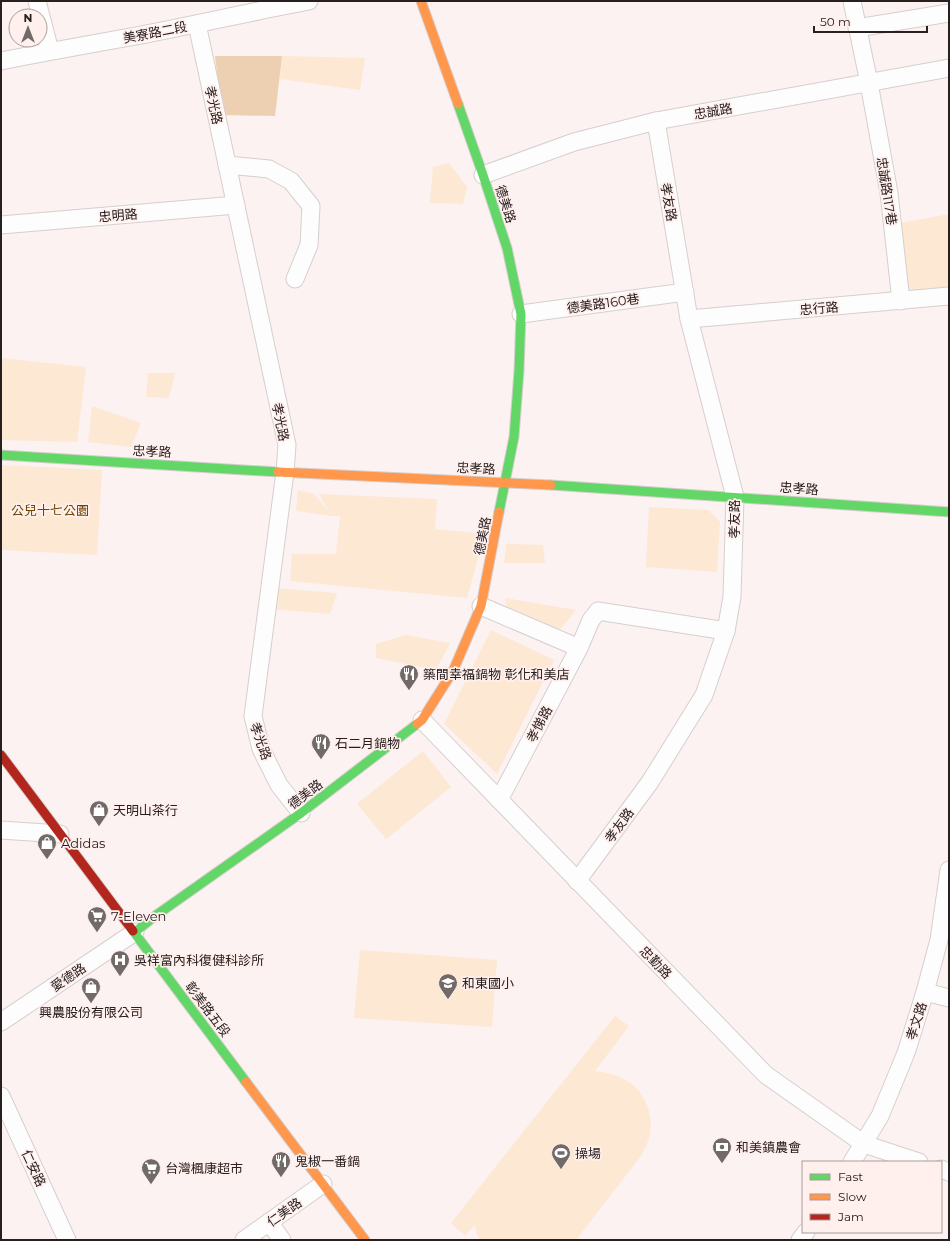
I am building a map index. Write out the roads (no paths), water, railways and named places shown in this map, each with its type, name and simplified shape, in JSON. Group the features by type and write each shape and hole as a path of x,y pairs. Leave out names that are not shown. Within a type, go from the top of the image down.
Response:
{"main road":[{"name":"德美路","path":"134,932 301,813 422,720 453,671 481,606 514,437 519,371 520,314 507,248 483,175 421,1"},
{"name":"忠孝路","path":"1,455 285,472 506,482 949,512"},
{"name":"彰美路五段","path":"1,755 365,1240"}],"street":[{"path":"37,1 50,51"},
{"name":"美寮路二段","path":"1,61 197,24 257,6 309,1"},
{"name":"忠誠路117巷","path":"852,1 869,82 889,193 901,301"},
{"path":"857,28 949,13"},
{"name":"孝光路","path":"197,24 286,445 285,472 253,716 261,749 279,785 301,813"},
{"name":"忠誠路","path":"483,175 574,142 656,121 949,68"},
{"name":"孝友路","path":"577,881 650,782 704,695 726,631 732,597 735,497 689,319 656,121"},
{"path":"227,165 269,169 291,181 311,206 309,245 295,280"},
{"name":"忠明路","path":"1,225 236,205"},
{"name":"德美路160巷","path":"520,314 685,292"},
{"name":"忠行路","path":"689,319 949,296"},
{"path":"949,512 949,517"},
{"path":"481,606 579,648"},
{"name":"孝悌路","path":"499,800 579,648 591,620 598,611 726,631"},
{"name":"忠勤路","path":"422,720 766,1075 864,1144 916,1161"},
{"path":"1,830 60,834"},
{"name":"孝文路","path":"853,1161 880,1116 903,1060 925,992 939,940 948,881"},
{"name":"愛德路","path":"1,1022 134,932"},
{"path":"925,992 949,998"},
{"name":"仁安路","path":"1,1096 67,1240"},
{"name":"仁美路","path":"244,1240 323,1184"},
{"path":"269,1222 282,1240"}],"place":[{"name":"築間幸福鍋物 彰化和美店","path":"409,691"},
{"name":"石二月鍋物","path":"321,760"},
{"name":"天明山茶行","path":"99,827"},
{"name":"Adidas","path":"47,860"},
{"name":"7-Eleven","path":"97,933"},
{"name":"吳祥富內科復健科診所","path":"120,977"},
{"name":"和東國小","path":"448,1000"},
{"name":"興農股份有限公司","path":"91,1004"},
{"name":"和美鎮農會","path":"722,1164"},
{"name":"操場","path":"561,1170"},
{"name":"鬼椒一番鍋","path":"281,1178"},
{"name":"台灣楓康超市","path":"151,1185"}],"park label":[{"name":"公兒十七公園","path":"50,510"}]}
